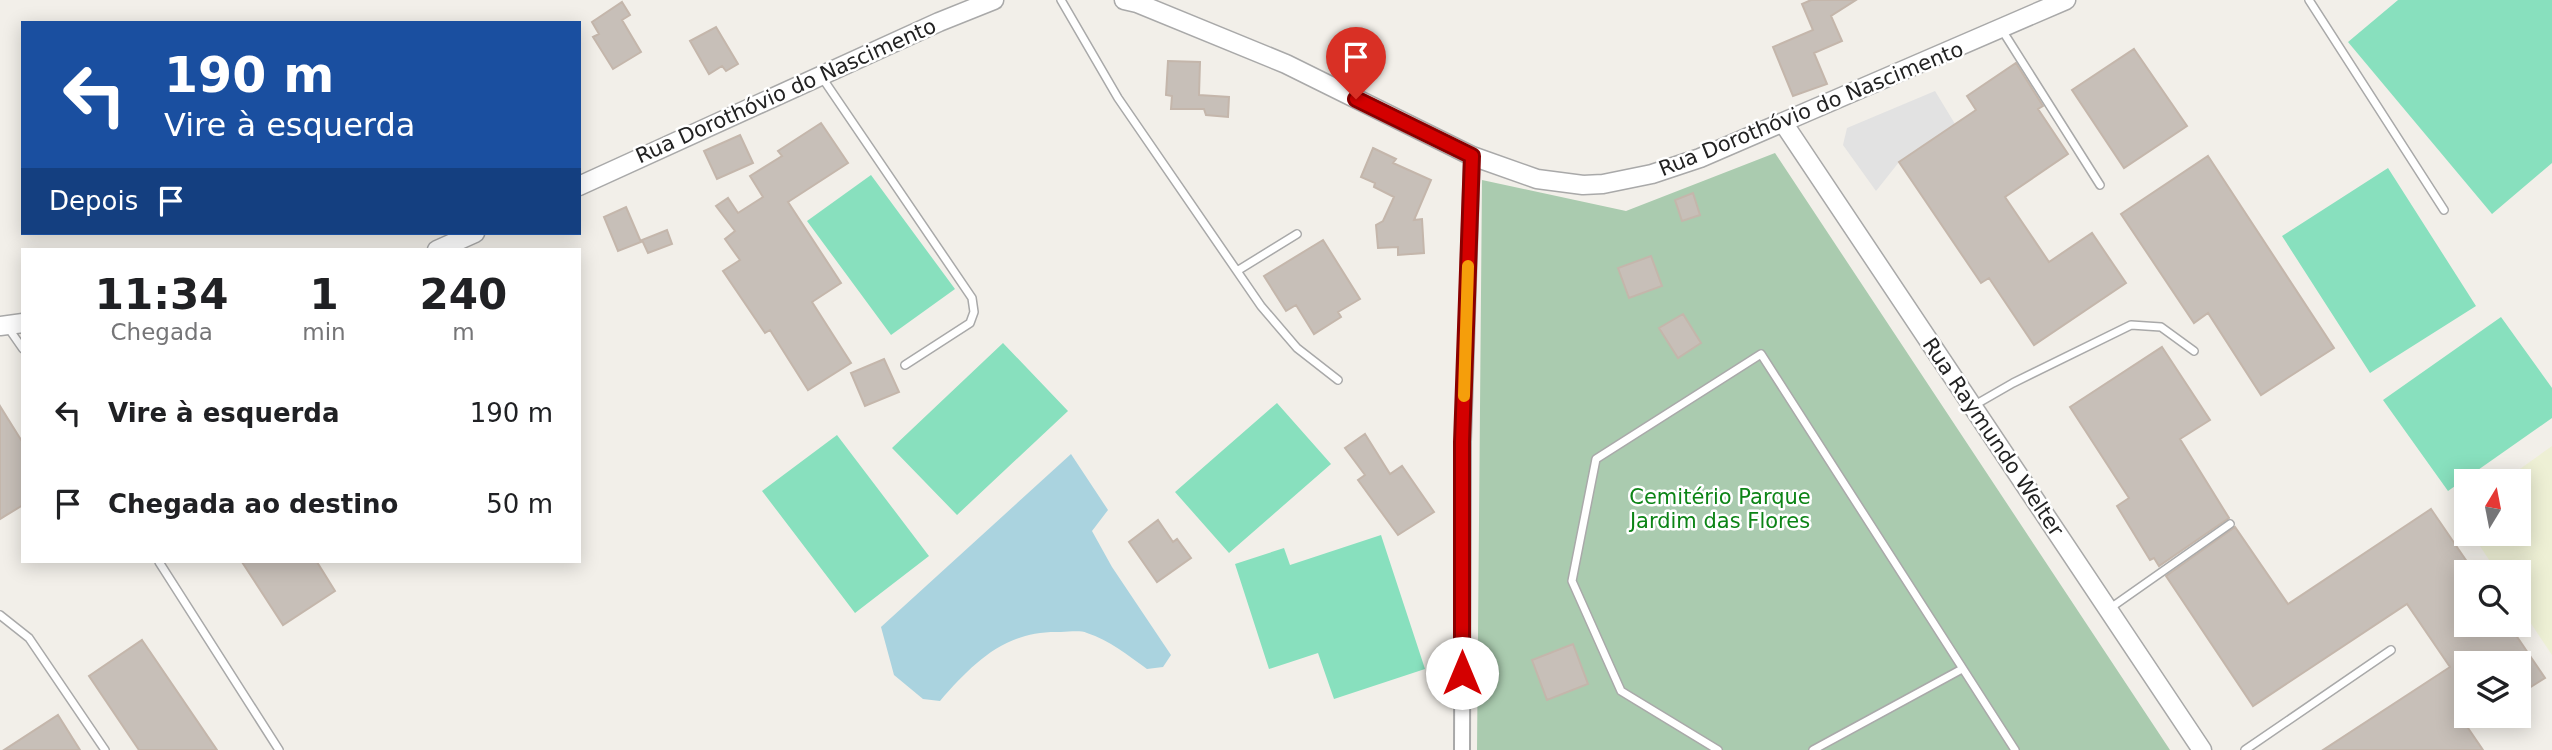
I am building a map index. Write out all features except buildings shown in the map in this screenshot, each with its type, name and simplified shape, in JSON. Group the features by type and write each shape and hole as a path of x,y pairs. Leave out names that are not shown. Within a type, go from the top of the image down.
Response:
{"street":[{"name":"Rua Dorothóvio do Nascimento","path":"581,185 939,22 995,0"},
{"name":"Rua Dorothóvio do Nascimento","path":"1124,0 1286,64 1472,156 1537,179 1583,185 1603,184 1674,168 1784,124 2066,0"},
{"name":"Rua Raymundo Welter","path":"1784,124 2202,750"},
{"path":"1462,750 1462,442 1472,156"},
{"path":"441,248 471,235"}],"lane":[{"path":"1061,0 1118,98 1261,306 1297,348 1338,380"},
{"path":"2308,0 2444,210"},
{"path":"2002,30 2100,185"},
{"path":"820,76 972,298 974,312 970,323 905,365"},
{"path":"1237,271 1297,234"},
{"path":"10,325 21,345"},
{"path":"1973,406 2013,383 2131,325 2161,327 2194,351"},
{"path":"1718,750 1621,691 1572,581 1596,459 1761,354 2015,750"},
{"path":"2108,609 2230,524"},
{"path":"160,563 279,750"},
{"path":"0,615 29,638 105,750"},
{"path":"2245,750 2391,650"},
{"path":"1813,750 1962,669"}],"green space":[{"path":"2398,0 2552,0 2552,163 2492,214 2348,42"},
{"name":"Cemitério Parque Jardim das Flores","path":"1775,153 2170,750 1477,750 1482,180 1626,211"},
{"path":"2388,168 2476,306 2370,373 2282,236"},
{"path":"871,175 955,289 891,335 807,221"},
{"path":"2501,317 2552,388 2552,418 2479,469 2454,469 2454,487 2448,491 2383,400"},
{"path":"1003,343 1068,411 957,515 892,448"},
{"path":"1277,403 1331,464 1229,553 1175,492"},
{"path":"837,435 929,556 855,613 762,491"},
{"path":"2552,446 2552,655 2531,624 2531,560 2489,560 2480,546 2531,546 2531,469 2520,469"},
{"path":"1381,535 1425,669 1334,699 1318,653 1269,669 1235,564 1284,548 1290,565"}],"shaded area":[{"path":"1935,91 1955,124 1899,162 1876,191 1843,145 1847,128"}],"water":[{"path":"1071,454 1108,510 1092,531 1112,567 1171,655 1163,667 1147,669 1111,644 1087,633 1078,631 1024,636 993,651 966,673 940,701 923,699 894,675 881,627"}],"slow traffic":[{"path":"1464,396 1468,266"}],"route":[{"path":"1356,99 1472,156 1462,442 1462,673"}]}
